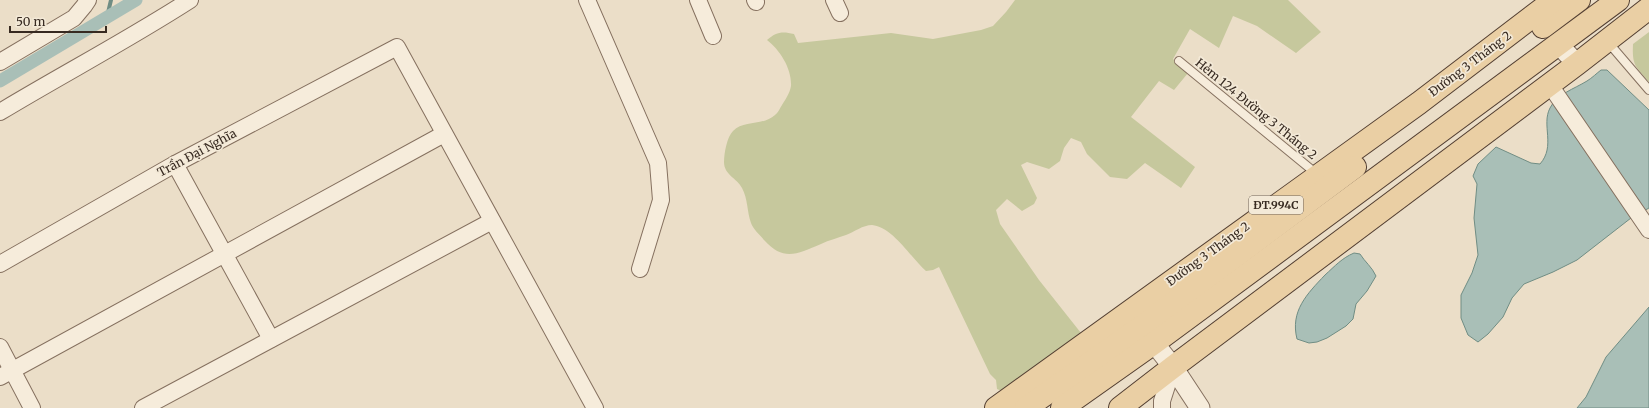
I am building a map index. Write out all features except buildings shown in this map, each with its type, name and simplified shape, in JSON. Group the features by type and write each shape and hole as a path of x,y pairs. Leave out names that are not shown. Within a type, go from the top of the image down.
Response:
{"main road":[{"name":"Đường 3 Tháng 2","path":"1062,408 1141,327 1318,175 1419,103 1554,0"},
{"name":"Đường 3 Tháng 2","path":"996,408 1141,327 1579,0"},
{"name":"Đường 3 Tháng 2","path":"1026,408 1141,327 1558,44 1618,0"},
{"path":"1120,408 1577,64 1649,8"}],"street":[{"path":"0,62 74,18 88,0"},
{"path":"0,112 140,33 190,0"},
{"path":"587,0 658,163 661,200 640,269"},
{"path":"698,0 714,36"},
{"path":"1558,44 1577,64"},
{"name":"Trần Đại Nghĩa","path":"0,264 175,164 397,47 444,134"},
{"path":"1550,84 1649,230"},
{"path":"6,374 444,134 594,408"},
{"path":"175,164 271,339"},
{"path":"143,408 492,221"},
{"path":"1141,327 1173,367 1200,408"},
{"path":"0,347 6,374 32,408"},
{"path":"1162,408 1162,401 1173,367"}],"lane":[{"path":"1607,41 1649,90"},
{"name":"Hẻm 124 Đường 3 Tháng 2","path":"1179,61 1318,175"}],"green space":[{"path":"1015,0 1288,0 1321,32 1296,53 1257,26 1233,16 1219,48 1190,29 1173,59 1188,73 1174,90 1159,81 1131,117 1195,167 1181,188 1145,163 1127,179 1110,177 1087,154 1081,142 1071,138 1064,148 1060,161 1049,169 1027,162 1021,165 1037,198 1034,204 1022,211 1007,199 996,210 1000,224 1039,280 1081,333 1004,392 997,389 996,380 990,374 939,267 926,271 887,231 872,225 862,227 805,251 784,254 771,247 753,227 744,192 740,185 726,170 724,162 726,145 733,131 743,125 765,121 776,114 790,91 790,73 781,54 767,40 773,35 783,32 794,34 798,43 891,33 933,39 981,30 993,26"},
{"path":"1649,32 1649,82 1635,65 1633,57 1633,44"}],"water":[{"path":"1601,70 1607,70 1649,110 1649,208 1631,218 1577,260 1524,284 1512,298 1503,317 1488,334 1478,342 1468,335 1461,318 1461,295 1472,273 1478,255 1474,218 1477,184 1473,176 1478,164 1496,147 1531,163 1540,164 1545,157 1547,150 1547,121 1550,108 1553,103 1561,95 1587,81"},
{"path":"1354,253 1360,254 1376,276 1367,291 1356,304 1353,319 1346,326 1327,338 1317,342 1309,343 1297,339 1295,329 1296,320 1298,311 1306,296 1335,265"},
{"path":"1649,307 1649,408 1577,408 1586,397 1606,357"}],"waterway":[{"path":"107,17 111,0"},
{"path":"0,81 136,0"}]}
